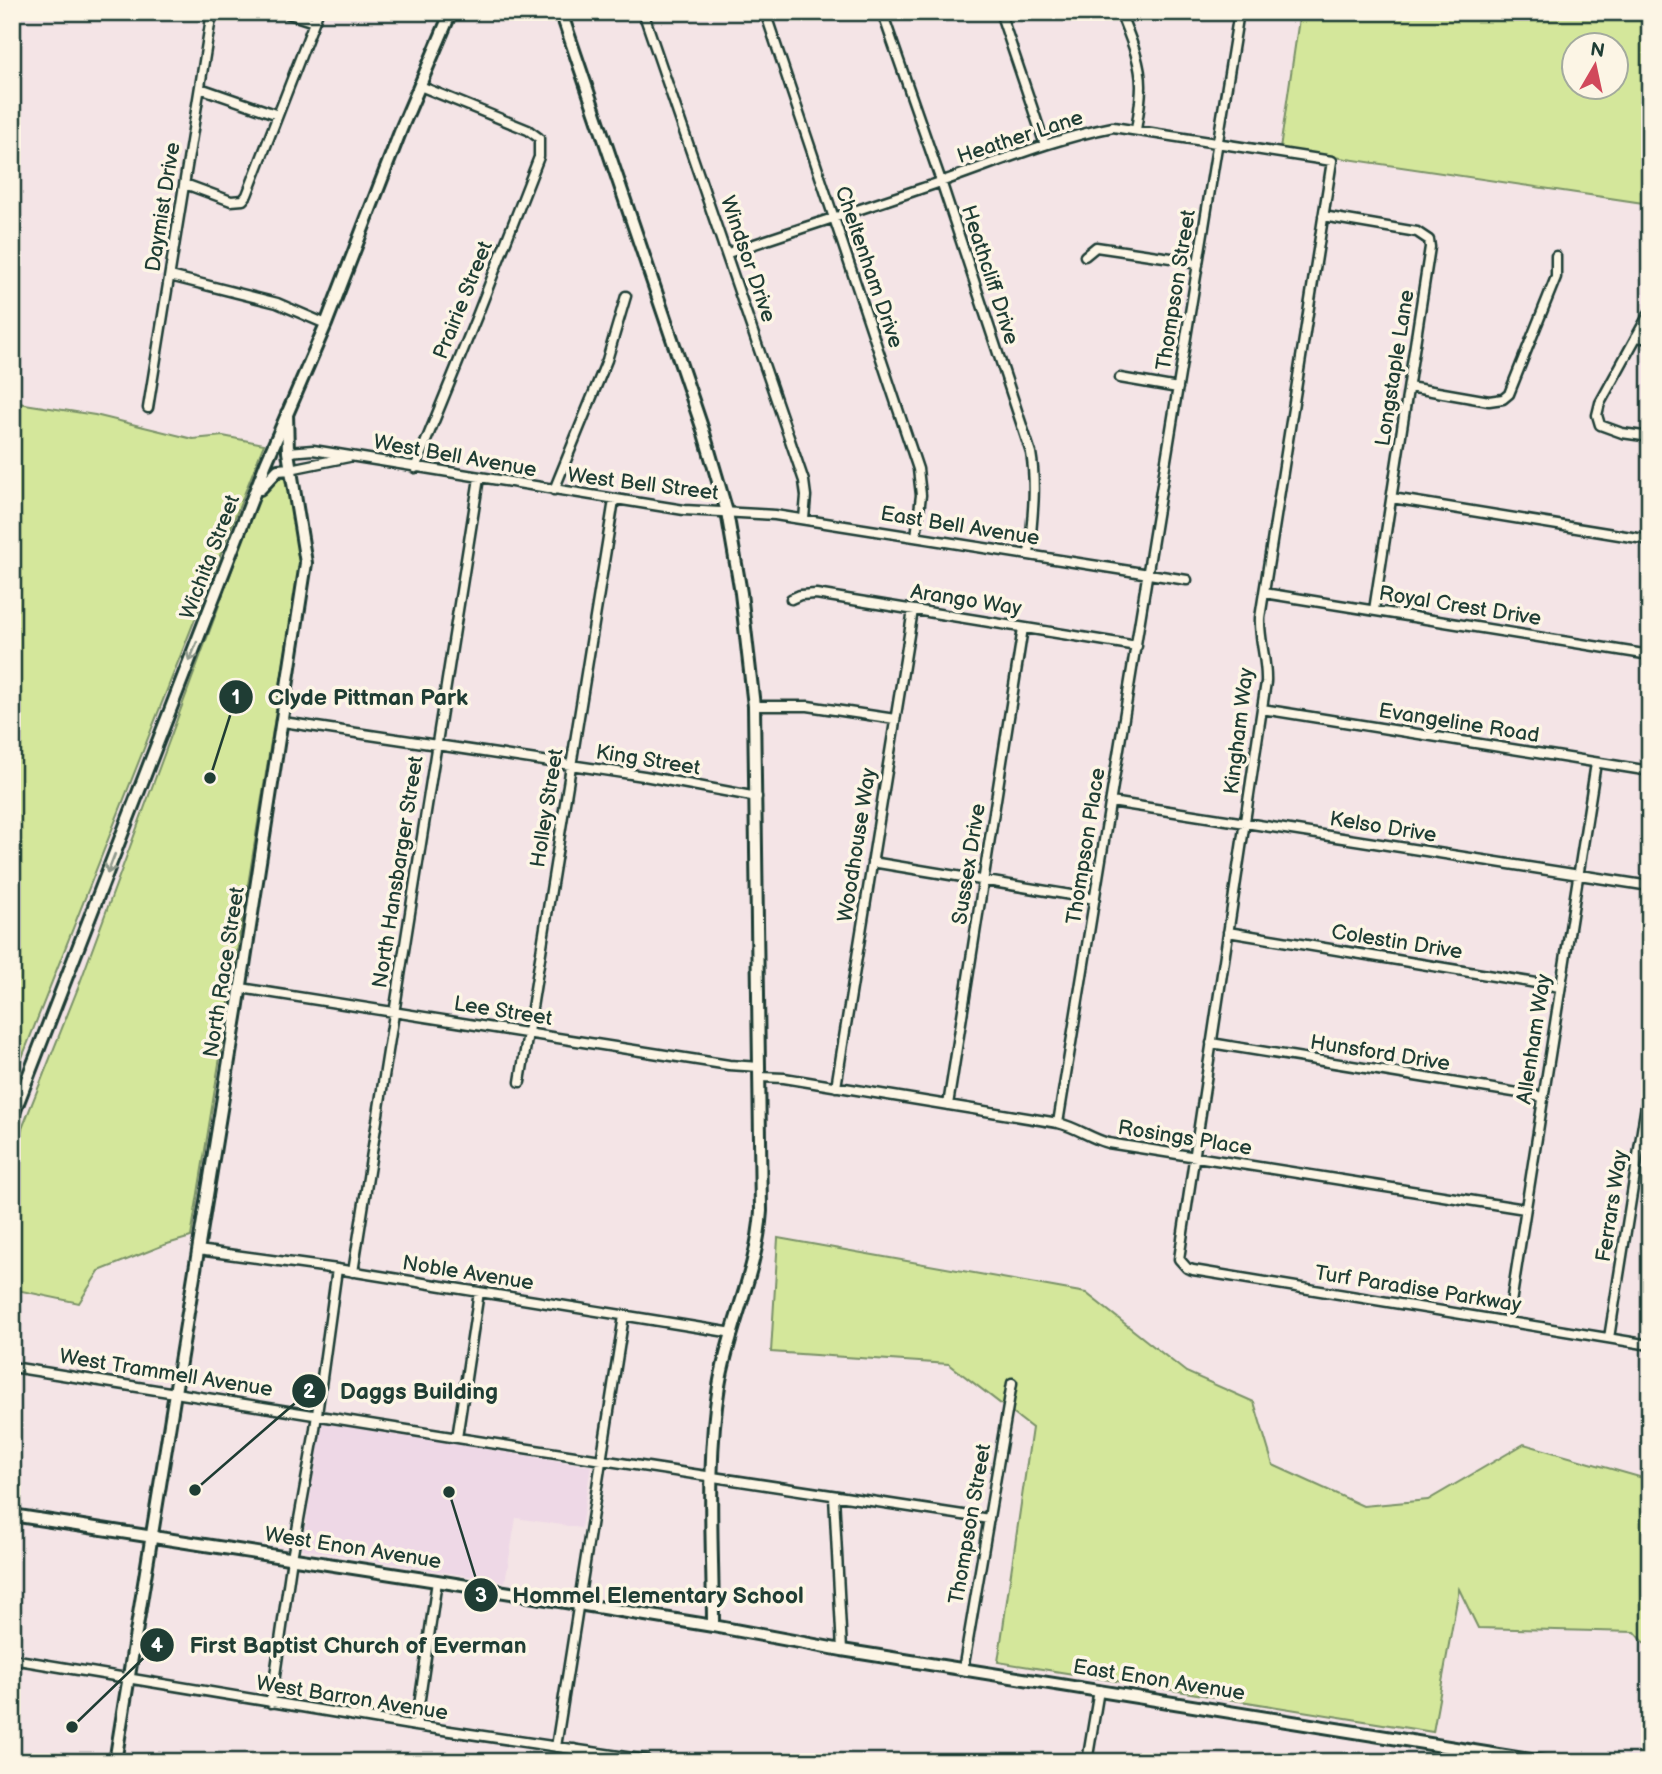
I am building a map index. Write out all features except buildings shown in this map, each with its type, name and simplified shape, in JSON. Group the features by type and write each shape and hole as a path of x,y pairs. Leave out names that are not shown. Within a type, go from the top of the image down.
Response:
{"street":[{"name":"Daymist Drive","path":"148,408 212,12"},
{"path":"283,12 314,22"},
{"path":"184,184 231,201 240,201 247,195 318,12"},
{"name":"Wichita Street","path":"12,1118 265,463 326,324 450,12"},
{"path":"561,12 703,430 727,512 741,593 754,706 760,1237 725,1356 715,1411 713,1626"},
{"name":"Windsor Drive","path":"643,12 804,481 804,519"},
{"name":"Cheltenham Drive","path":"765,12 918,469 921,495 916,537"},
{"name":"Heathcliff Drive","path":"882,12 1031,453 1034,508 1028,555"},
{"path":"1000,12 1045,145"},
{"path":"1120,12 1141,77 1136,130"},
{"name":"Thompson Street","path":"1149,574 1239,12"},
{"name":"Prairie Street","path":"415,468 477,316 539,157 541,145 539,138 528,130 420,86"},
{"path":"200,88 278,115"},
{"name":"Heather Lane","path":"727,253 1045,145 1113,127 1332,161"},
{"name":"Kingham Way","path":"1182,1264 1179,1252 1267,669 1259,629 1332,161"},
{"name":"Longstaple Lane","path":"1324,216 1417,232 1429,240 1430,254 1374,610"},
{"path":"1085,256 1096,247 1114,248 1198,265"},
{"path":"1409,387 1489,401 1503,399 1509,394 1556,277 1556,256"},
{"path":"170,276 277,303 326,324"},
{"path":"554,490 607,360 626,296"},
{"path":"1650,312 1600,403 1597,415 1600,425 1607,429 1650,437"},
{"path":"1636,337 1650,339"},
{"path":"1120,378 1178,388"},
{"name":"North Race Street","path":"116,1762 241,988 306,562 290,469 287,413"},
{"name":"West Bell Avenue","path":"288,452 313,450 554,490"},
{"path":"265,463 288,452"},
{"name":"West Bell Avenue","path":"290,469 352,456"},
{"path":"254,497 278,470 290,469"},
{"name":"North Hansbarger Street","path":"353,1272 479,478"},
{"name":"West Bell Street","path":"554,490 684,510 727,512"},
{"path":"1392,498 1650,540"},
{"name":"Holley Street","path":"520,1082 614,500"},
{"name":"East Bell Avenue","path":"727,512 775,514 1187,580"},
{"name":"Thompson Place","path":"1058,1123 1149,574"},
{"name":"Royal Crest Drive","path":"1264,593 1650,655"},
{"name":"Arango Way","path":"791,599 800,595 816,594 1137,646"},
{"name":"Woodhouse Way","path":"836,1087 913,610"},
{"name":"Sussex Drive","path":"948,1105 1023,628"},
{"path":"754,706 815,706 895,719"},
{"name":"Evangeline Road","path":"1262,709 1650,771"},
{"name":"King Street","path":"283,722 644,776 757,797"},
{"name":"Allenham Way","path":"1508,1322 1596,762"},
{"name":"Kelso Drive","path":"1111,802 1650,886"},
{"path":"872,862 1095,898"},
{"name":"Colestin Drive","path":"1228,932 1560,987"},
{"name":"Lee Street","path":"241,988 760,1072"},
{"name":"Hunsford Drive","path":"1211,1043 1543,1097"},
{"name":"Rosings Place","path":"760,1072 1058,1123 1108,1143 1525,1209"},
{"name":"Ferrars Way","path":"1609,1338 1650,1080"},
{"name":"Noble Avenue","path":"198,1250 337,1269 733,1333"},
{"name":"Turf Paradise Parkway","path":"1182,1264 1193,1270 1650,1345"},
{"path":"271,1703 292,1558 317,1415 337,1269"},
{"path":"457,1438 479,1292"},
{"path":"556,1746 624,1316"},
{"name":"West Trammell Avenue","path":"12,1367 989,1519"},
{"name":"Thompson Street","path":"963,1670 1012,1384"},
{"path":"834,1496 842,1650"},
{"name":"West Enon Avenue","path":"12,1515 580,1604 770,1637"},
{"path":"416,1726 437,1581"},
{"name":"East Enon Avenue","path":"770,1637 1543,1762"},
{"name":"West Barron Avenue","path":"12,1659 271,1703 646,1760"},
{"path":"1087,1762 1098,1690"},
{"path":"572,1762 574,1749"}],"shaded area":[{"path":"322,1423 591,1466 581,1528 516,1518 505,1582 302,1549"}],"green space":[{"path":"1300,12 1650,12 1650,204 1280,149"},
{"path":"12,402 95,415 193,439 223,436 264,444 12,1083"},
{"path":"279,475 285,479 300,545 299,569 191,1237 99,1271 79,1303 12,1289 12,1154 78,988 260,494"},
{"path":"778,1238 1086,1293 1186,1372 1254,1402 1273,1465 1363,1506 1428,1500 1524,1444 1650,1480 1650,1649 1635,1632 1478,1628 1459,1589 1433,1732 998,1662 1032,1428 949,1364 771,1352"}],"place":[{"name":"Clyde Pittman Park","path":"210,778"},
{"name":"Daggs Building","path":"195,1490"},
{"name":"Hommel Elementary School","path":"449,1492"},
{"name":"First Baptist Church of Everman","path":"72,1727"}]}
